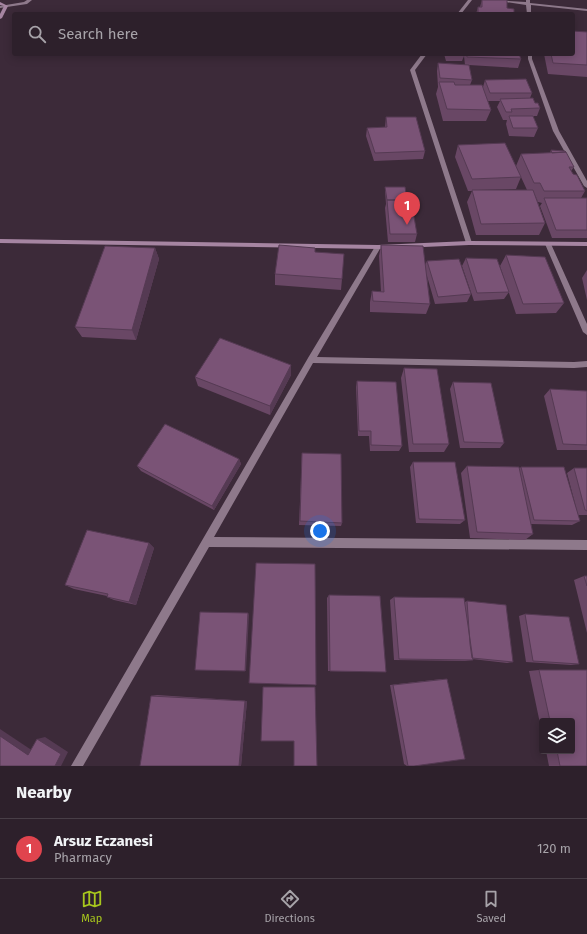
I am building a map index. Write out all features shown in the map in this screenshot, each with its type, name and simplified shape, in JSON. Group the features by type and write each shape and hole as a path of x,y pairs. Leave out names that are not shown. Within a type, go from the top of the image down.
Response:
{"street":[{"path":"0,7 25,3 30,0"},
{"path":"461,12 470,0"},
{"path":"494,0 528,2 587,10"},
{"path":"528,2 529,12"},
{"path":"0,3 6,6"},
{"path":"0,18 6,6"},
{"path":"423,56 412,70 468,244"},
{"path":"530,56 556,131 587,186"},
{"path":"0,242 378,247 468,244 587,244"},
{"path":"548,244 587,332"},
{"path":"77,766 311,360 378,247"},
{"path":"311,360 566,365 587,364"},
{"path":"206,542 587,544"}],"building":[{"path":"482,0 507,0 507,8 514,9 514,12 478,12 478,7 482,7"},
{"path":"575,31 587,32 587,65 553,63 551,56 575,56"},
{"path":"520,56 521,59 467,57"},
{"path":"438,63 469,65 472,80 440,78"},
{"path":"526,79 532,93 490,93 485,80"},
{"path":"439,82 454,82 455,85 482,85 491,110 447,109"},
{"path":"533,98 535,103 538,103 540,108 511,109 512,112 506,112 500,99"},
{"path":"509,116 533,116 538,128 513,128"},
{"path":"386,117 416,117 425,151 375,153 367,128 387,127"},
{"path":"505,143 521,177 472,179 458,145"},
{"path":"551,150 565,151 566,152 552,153"},
{"path":"566,152 574,167 569,167 573,174 577,175 585,191 544,191 540,183 534,183 521,154"},
{"path":"385,187 405,187 407,200 387,200"},
{"path":"472,190 533,190 545,223 481,224"},
{"path":"544,198 587,198 587,230 556,230"},
{"path":"387,200 411,200 417,234 390,234"},
{"path":"279,245 315,248 315,252 344,254 342,279 275,274"},
{"path":"381,245 423,246 430,304 373,301 372,291 384,292"},
{"path":"105,246 155,248 132,330 75,327"},
{"path":"506,255 545,257 564,303 523,304"},
{"path":"466,258 497,259 509,292 477,293"},
{"path":"459,259 471,294 438,297 427,261"},
{"path":"220,338 291,365 270,406 195,377"},
{"path":"404,368 437,369 449,444 413,444"},
{"path":"357,381 396,382 402,446 371,445 371,431 359,431"},
{"path":"453,382 491,383 504,443 464,442"},
{"path":"550,389 587,391 587,445 563,444"},
{"path":"165,424 239,459 212,506 137,466"},
{"path":"302,453 341,454 342,523 300,521"},
{"path":"413,462 455,462 465,520 419,519"},
{"path":"467,466 519,467 533,534 477,532"},
{"path":"521,467 564,467 580,521 534,520"},
{"path":"574,468 587,468 587,511 585,510"},
{"path":"87,530 149,543 129,602 107,597 108,594 65,585"},
{"path":"256,563 315,564 316,685 249,683"},
{"path":"584,576 587,576 587,586"},
{"path":"329,595 380,596 386,672 330,671"},
{"path":"394,597 464,598 473,660 399,659"},
{"path":"467,601 506,605 513,662 472,658"},
{"path":"200,612 248,613 245,671 195,670"},
{"path":"525,614 569,617 579,664 533,661"},
{"path":"539,670 587,670 587,766 560,766 558,754 575,754 575,718 549,718"},
{"path":"447,679 465,759 408,766 393,685"},
{"path":"263,687 315,687 317,766 294,766 294,741 261,741"},
{"path":"151,696 245,701 239,766 140,766"},
{"path":"0,736 28,755 37,739 61,754 55,766 0,766"}],"place":[{"name":"Arsuz Eczanesi","path":"407,225"}]}
